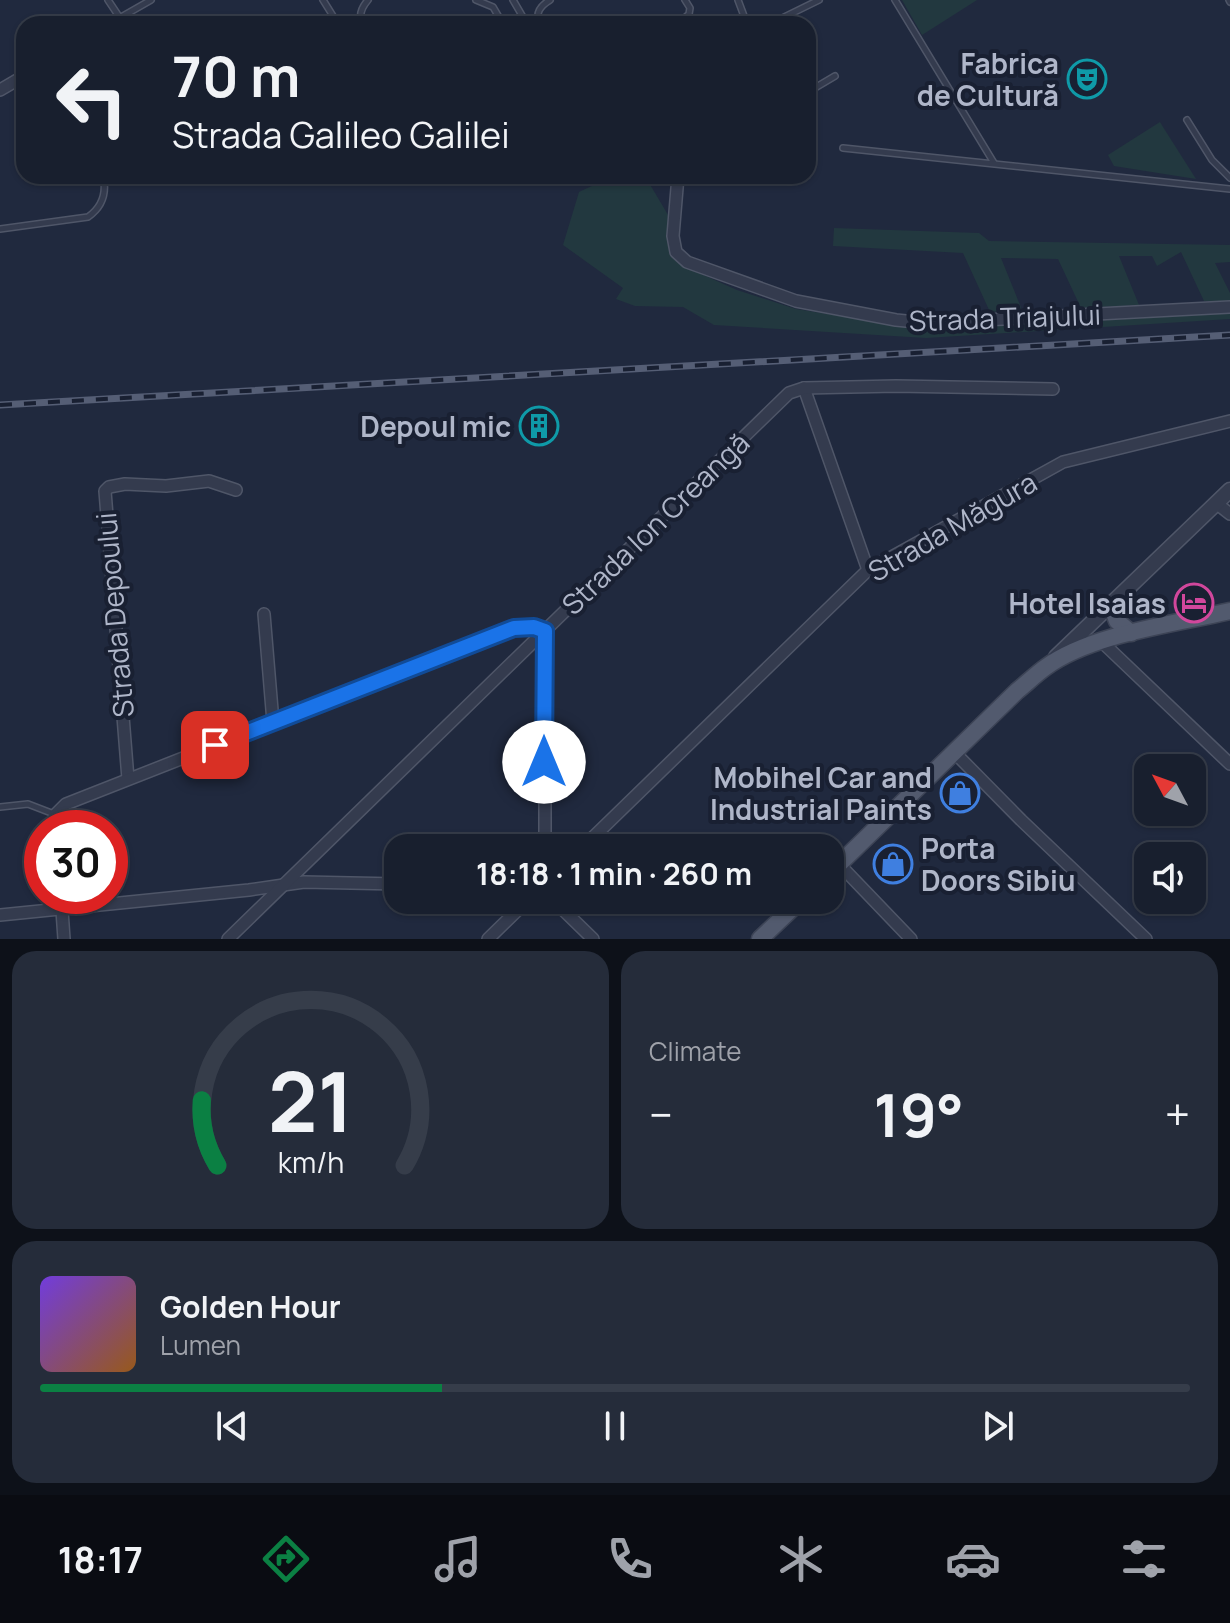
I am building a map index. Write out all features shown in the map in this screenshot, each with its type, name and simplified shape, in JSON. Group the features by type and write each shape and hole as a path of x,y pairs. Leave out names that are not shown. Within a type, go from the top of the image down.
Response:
{"main road":[{"path":"1111,605 1117,621 1131,633"},
{"path":"844,858 1047,666 1131,633 1230,611"},
{"path":"760,939 786,914"}],"street":[{"name":"Strada Triajului","path":"677,184 673,236 676,252 687,262 796,301 926,323 1230,307"},
{"path":"868,570 804,388 1053,389"},
{"name":"Strada Ion Creangă","path":"228,939 780,401 789,393 804,388"},
{"name":"Strada Măgura","path":"596,834 868,570 1063,462 1230,421"},
{"name":"Strada Depoului","path":"128,779 105,491 109,487 125,484 166,486 209,481 236,490"},
{"path":"1047,666 1230,490"},
{"path":"1216,503 1230,514"},
{"path":"264,614 273,722"},
{"path":"60,810 66,804 128,779 514,628 534,627 545,631 545,834"},
{"path":"1102,642 1230,764"},
{"path":"954,752 1146,939"},
{"path":"844,877 911,939"},
{"path":"128,897 313,882 384,884"},
{"path":"0,915 24,910"},
{"path":"63,914 64,939"},
{"path":"488,939 514,914"},
{"path":"567,914 593,939"}],"lane":[{"path":"123,16 151,0"},
{"path":"476,0 493,7 498,16"},
{"path":"537,16 539,9 550,0"},
{"path":"786,16 819,0"},
{"path":"895,0 994,163"},
{"path":"816,87 835,76"},
{"path":"1187,120 1212,160 1230,178"},
{"path":"843,148 1230,189"},
{"path":"0,229 88,217 97,211 105,184"},
{"path":"0,807 28,804 43,810"}],"shaded area":[{"path":"902,0 977,0 922,35"},
{"path":"1160,122 1196,179 1114,166 1108,155"},
{"path":"596,184 650,184 671,220 667,240 670,255 681,265 737,290 796,309 930,330 1230,313 1230,319 926,338 714,325 683,307 635,306 616,299 623,288 563,245 579,192"},
{"path":"834,228 979,233 989,241 1230,245 1230,262 1215,263 1230,293 1230,301 1204,301 1181,252 1157,266 1152,256 1119,256 1139,305 1081,308 1058,259 1001,258 1022,310 990,312 963,253 833,246"}],"railway":[{"path":"0,405 1230,335"}],"place":[{"name":"Fabrica de Cultură","path":"1087,79"},
{"name":"Depoul mic","path":"539,426"},
{"name":"Hotel Isaias","path":"1194,603"},
{"name":"Mobihel Car and Industrial Paints","path":"960,793"},
{"name":"Porta Doors Sibiu","path":"893,864"}],"route":[{"path":"215,745 524,626 545,631 544,762"}]}
